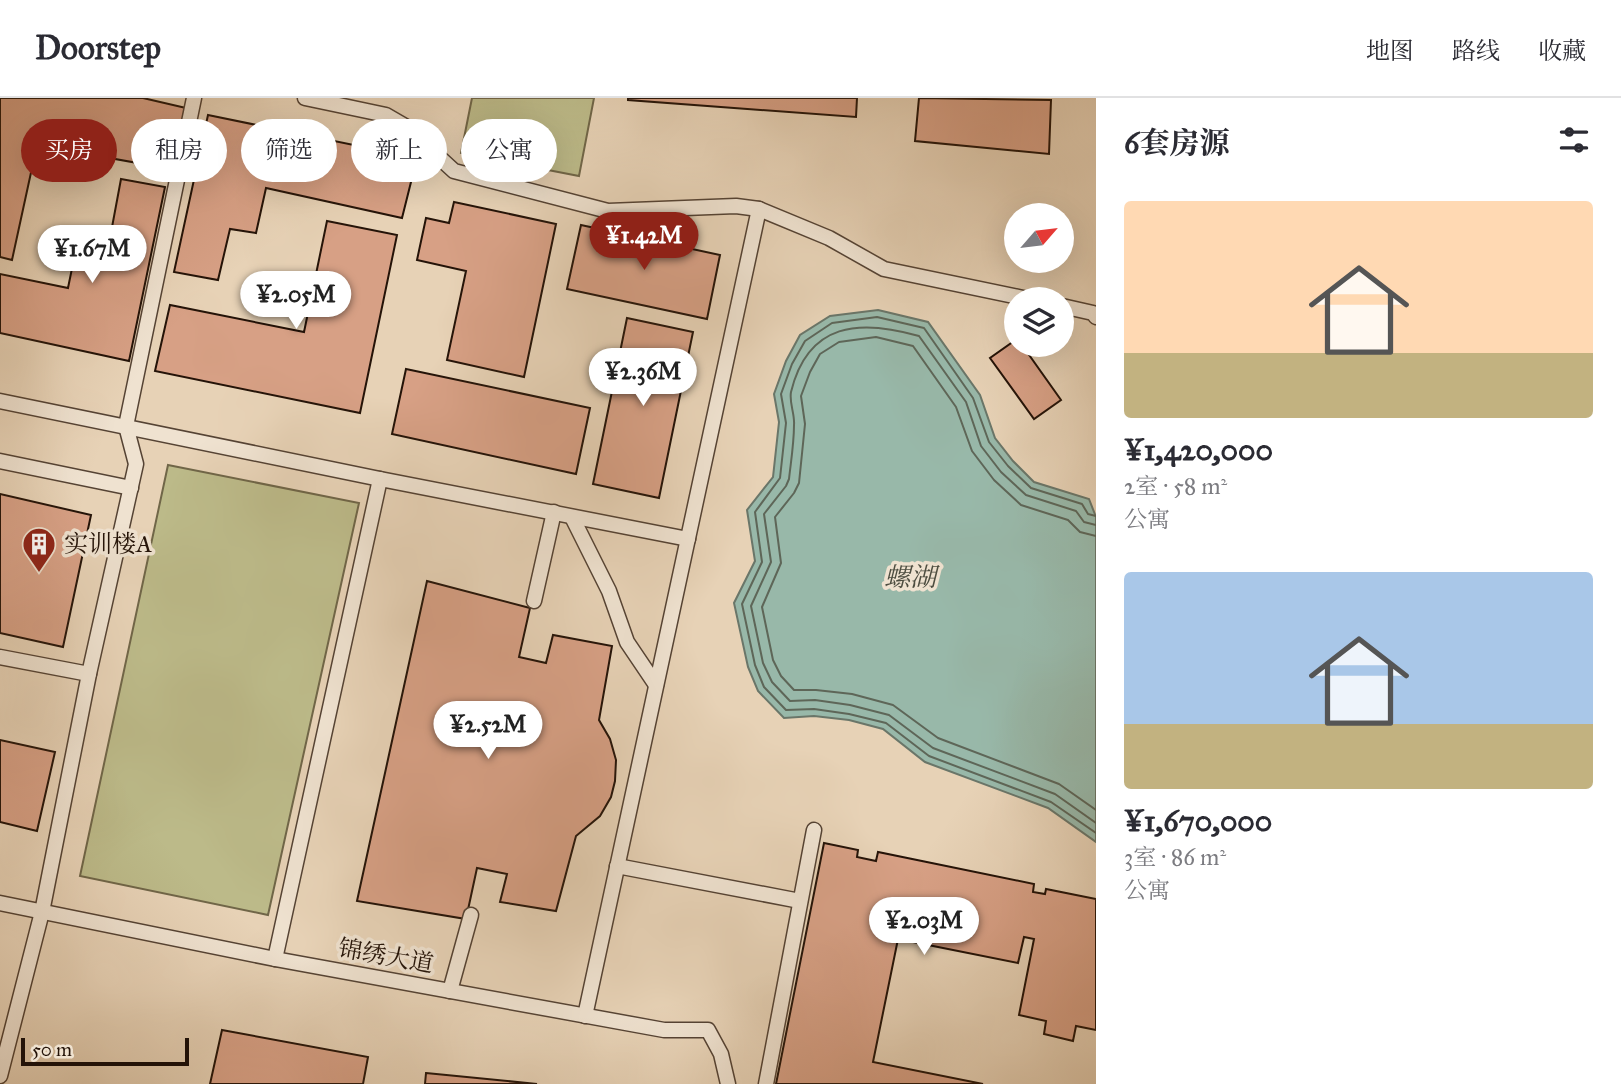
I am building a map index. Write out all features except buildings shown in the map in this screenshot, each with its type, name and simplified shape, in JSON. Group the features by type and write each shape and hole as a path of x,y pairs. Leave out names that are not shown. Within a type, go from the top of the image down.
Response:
{"lane":[{"path":"0,1076 42,912 89,674 136,464 126,426 194,98"},
{"path":"305,98 386,115 405,126 454,171 608,211 736,206 759,209 829,238 884,268 1004,294"},
{"path":"585,1016 759,209"},
{"path":"1074,309 1093,313 1096,317"},
{"path":"0,401 688,539"},
{"path":"0,461 131,488"},
{"path":"275,959 380,479"},
{"path":"534,601 554,512"},
{"path":"572,517 609,591 627,642 656,685"},
{"path":"0,657 89,674"},
{"path":"766,1084 814,830"},
{"path":"618,866 800,901"},
{"name":"锦绣大道","path":"0,904 275,959 585,1016 664,1030 708,1030 721,1054 728,1084"},
{"path":"450,991 471,915"}],"shaded area":[{"path":"472,98 594,98 579,176 557,172 557,119 468,119"},
{"path":"168,465 359,503 268,915 80,876"}],"water":[{"name":"螺湖","path":"878,310 928,322 980,395 995,438 1013,461 1034,482 1089,499 1096,517 1096,842 1048,808 925,762 883,729 849,720 814,716 784,718 758,691 748,667 734,603 755,561 747,510 773,477 779,422 774,394 786,361 800,335 830,316"}],"place":[{"name":"实训楼A","path":"39,574"}]}
